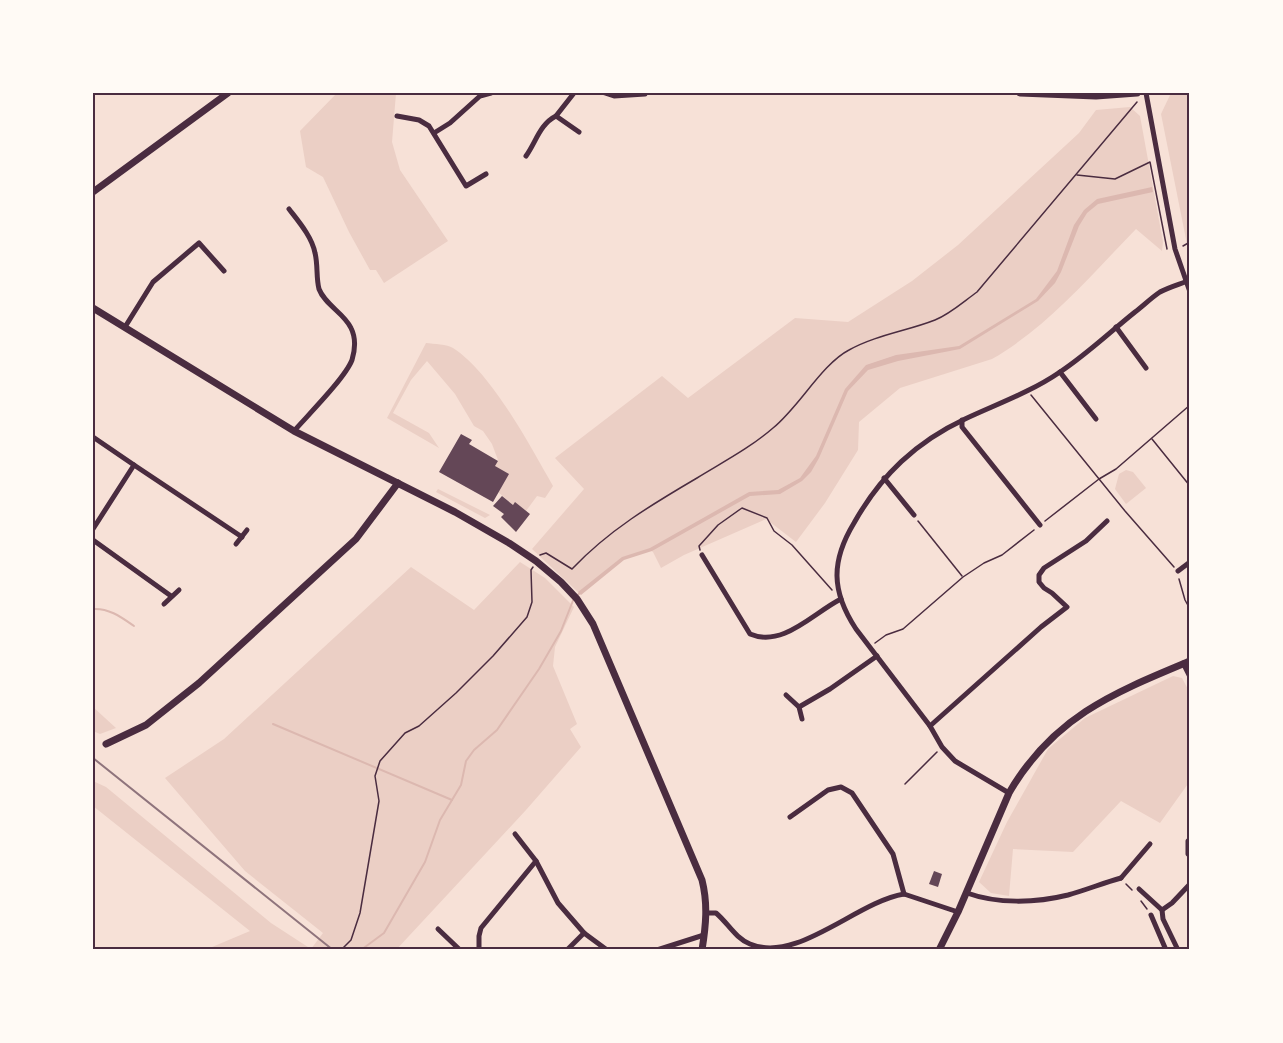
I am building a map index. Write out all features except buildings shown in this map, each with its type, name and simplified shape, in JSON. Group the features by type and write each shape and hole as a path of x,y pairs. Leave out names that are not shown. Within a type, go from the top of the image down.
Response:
{"street":[{"path":"93,192 228,93"},
{"path":"434,133 450,123 480,96 491,93"},
{"path":"526,156 542,128 556,116 574,93"},
{"path":"605,93 623,98 645,94"},
{"path":"1020,93 1138,96"},
{"path":"1146,93 1175,249 1190,292"},
{"path":"397,116 419,120 429,126 466,186 486,174"},
{"path":"556,116 579,132"},
{"path":"290,209 315,250 320,290 330,304 344,317 352,330 354,340 354,350 346,370 294,431"},
{"path":"124,327 153,282 199,243 224,271"},
{"path":"1009,793 955,761 942,747 930,726 847,615 837,583 836,567 841,548 865,502 890,470 924,443 962,420 1060,372 1160,292 1185,282"},
{"path":"93,308 294,431 485,528 536,561 569,591 593,624 702,880 706,896 705,935 702,950"},
{"path":"1116,327 1146,368"},
{"path":"1060,372 1096,419"},
{"path":"962,420 963,427 1040,525"},
{"path":"93,437 242,537"},
{"path":"93,529 134,465"},
{"path":"884,478 914,515"},
{"path":"106,744 146,725 199,683 356,539 398,483"},
{"path":"930,726 1067,607 1044,588 1039,582 1039,575 1044,568 1086,541 1107,521"},
{"path":"236,544 247,530"},
{"path":"93,540 171,596"},
{"path":"702,555 750,634 761,639 770,639 795,629 826,606 841,599"},
{"path":"1178,571 1190,562"},
{"path":"164,604 179,590"},
{"path":"799,707 830,689 877,656"},
{"path":"939,950 967,893 1009,793 1038,751 1052,736 1086,710 1110,697 1187,662 1190,677"},
{"path":"786,694 799,707 802,718"},
{"path":"790,817 828,790 841,787 852,793 893,854 904,894"},
{"path":"515,834 536,861 558,903 584,933 607,950"},
{"path":"1190,838 1188,847 1190,856"},
{"path":"967,893 998,900 1060,897 1121,878 1150,844"},
{"path":"479,950 481,928 536,861"},
{"path":"1121,878 1126,884"},
{"path":"1162,910 1190,884"},
{"path":"1139,888 1162,910 1162,919 1178,950"},
{"path":"706,912 716,913 750,944 770,949 803,942 880,900 904,894 958,912"},
{"path":"1151,915 1166,950"},
{"path":"438,929 460,950"},
{"path":"567,950 584,933"},
{"path":"657,950 705,935"}],"path":[{"path":"341,950 351,940 363,902 379,801 375,776 379,764 405,734 419,726 456,693 527,617 532,603 531,570 541,554 546,553 572,569 596,544 614,531 662,498 744,450 773,429 834,362 847,351 878,337 935,320 954,310 976,292 1076,174 1138,96"},
{"path":"1076,174 1115,178 1150,162 1165,249"},
{"path":"1175,249 1190,242"},
{"path":"1027,390 1178,571 1179,581 1190,609"},
{"path":"870,647 886,635 903,629 963,577 984,563 1002,555 1099,479 1116,469 1190,405"},
{"path":"1152,439 1190,486"},
{"path":"702,555 699,546 718,525 742,508 767,518 774,531 792,545 841,599"},
{"path":"914,515 963,577"},
{"path":"904,784 942,747"},
{"path":"1126,884 1132,891"},
{"path":"1138,897 1151,915"}],"shaded area":[{"path":"337,93 396,93 392,142 400,170 448,241 384,283 376,270 370,270 323,177 306,167 300,131"},
{"path":"1171,93 1190,93 1190,259 1161,114"},
{"path":"1130,107 1140,116 1163,242 1162,251 1136,229 1050,316 1012,346 992,359 900,388 859,422 858,450 825,503 796,542 766,519 684,555 661,568 650,550 624,557 579,593 532,549 584,489 555,458 662,376 688,398 795,318 848,322 912,281 958,245 1079,133 1096,110"},
{"path":"1152,187 1153,192 1098,204 1087,213 1079,226 1055,283 1038,301 960,349 898,361 868,370 848,391 819,458 811,472 802,481 780,494 750,496 652,551 624,560 581,595 578,592 622,557 650,548 749,492 778,490 800,478 816,456 845,389 866,365 896,355 959,346 1036,299 1057,271 1074,225 1084,210 1097,199"},
{"path":"426,343 453,348 468,359 496,392 522,431 553,486 545,498 537,496 526,511 515,503 513,505 498,492 495,466 498,460 492,444 483,431 474,426 455,394 427,361 411,380 393,413 429,433 439,448 387,418"},
{"path":"1126,470 1133,472 1146,488 1126,504 1115,489 1119,474"},
{"path":"438,489 490,515 485,518 436,492"},
{"path":"520,562 545,578 574,607 555,647 553,666 577,724 570,729 581,747 396,950 205,950 250,931 93,806 93,781 106,787 271,923 311,949 323,933 245,871 165,778 224,739 411,567 474,610"},
{"path":"1173,676 1182,678 1190,693 1190,781 1160,823 1121,801 1073,852 1013,849 1009,896 991,893 979,882 1007,822 1048,749 1085,718"},
{"path":"93,707 116,728 100,734 93,731"}],"waterway":[{"path":"361,950 384,933 425,862 440,820 461,785 466,761 474,750 497,730 539,669 561,631 574,598 580,593"},
{"path":"93,609 120,616 134,626"},
{"path":"273,724 452,800"}],"railway":[{"path":"93,758 333,950"}]}
